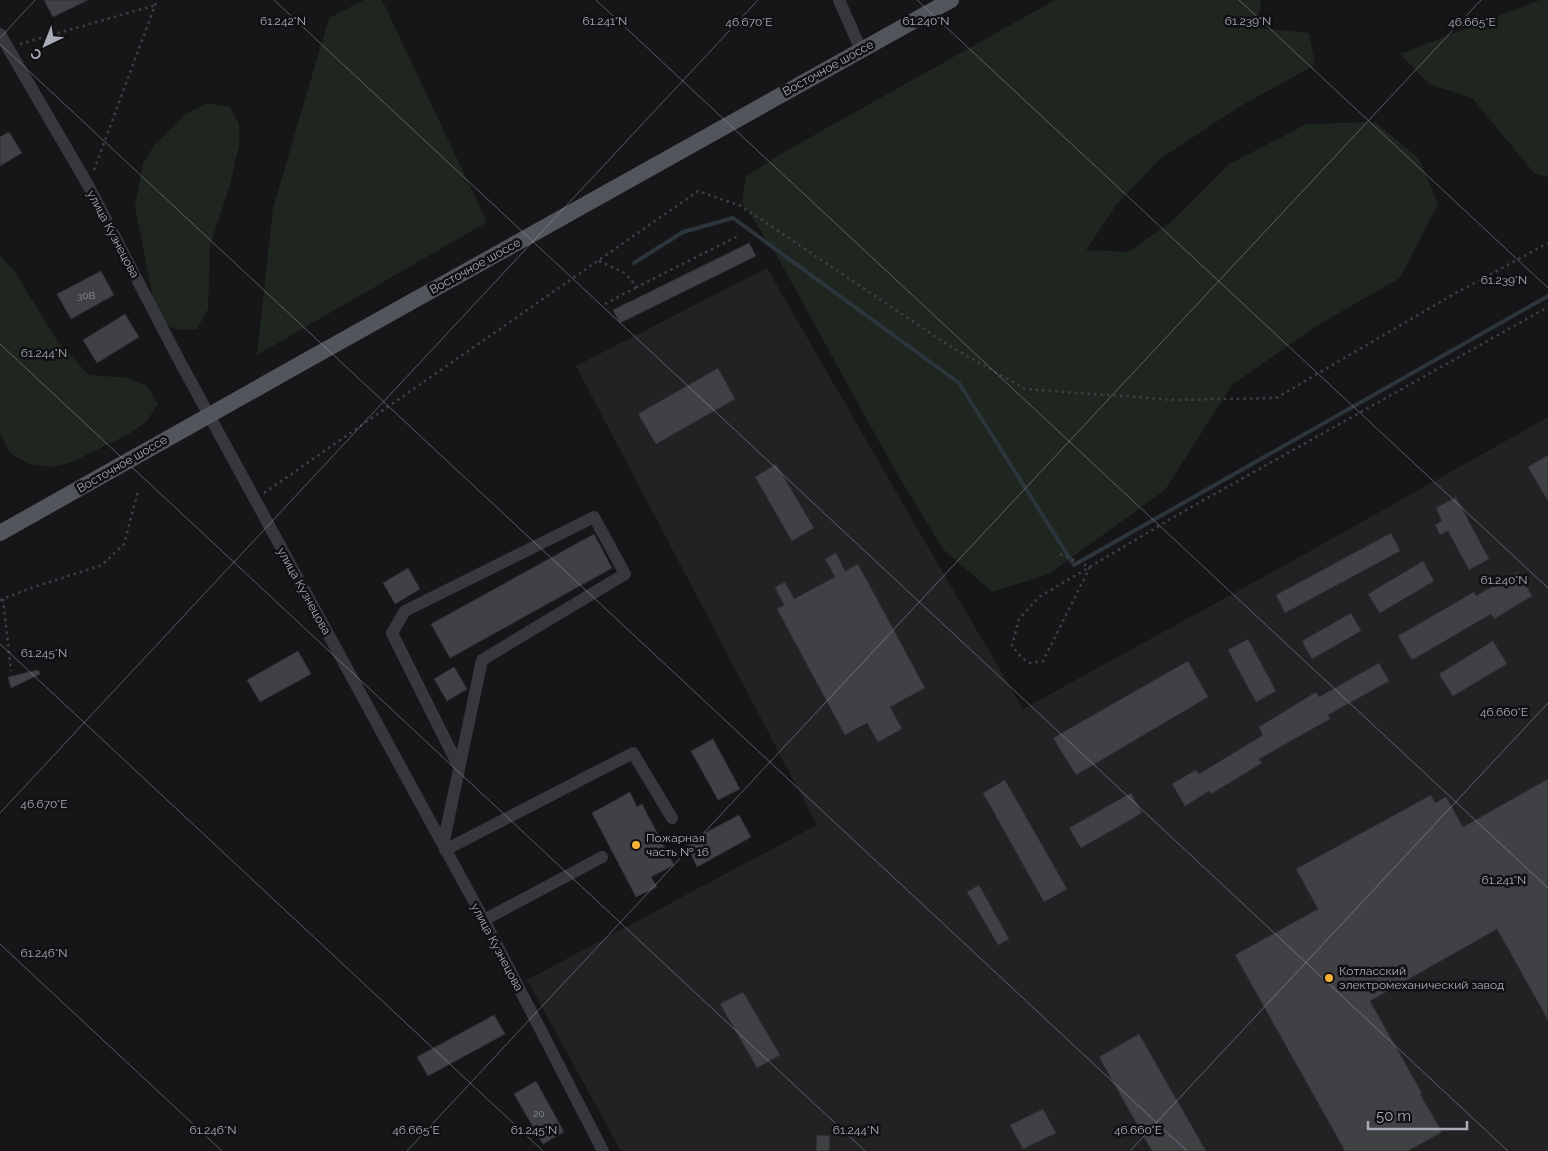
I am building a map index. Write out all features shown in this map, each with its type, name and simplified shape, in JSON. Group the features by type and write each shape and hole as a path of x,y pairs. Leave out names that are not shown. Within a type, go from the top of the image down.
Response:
{"main road":[{"name":"Восточное шоссе","path":"0,533 950,0"}],"street":[{"path":"839,0 861,50"},
{"name":"улица Кузнецова","path":"0,34 88,186 209,415 484,920 603,1151"},
{"path":"444,848 482,660 625,574 594,517 405,611 392,633 460,767"},
{"path":"444,848 633,753 672,818"},
{"path":"484,920 602,858"}],"path":[{"path":"88,186 157,0"},
{"path":"9,48 156,5"},
{"path":"255,500 698,191 741,206 948,345 1025,389 1176,400 1276,398 1454,294 1548,243"},
{"path":"605,304 740,235"},
{"path":"599,260 625,273 636,287"},
{"path":"1090,567 1043,660 1030,663 1022,658 1012,646 1019,619 1039,597 1180,514 1548,307"},
{"path":"11,671 2,599 102,565 124,544 138,491"},
{"path":"1060,554 1090,567"}],"shaded area":[{"path":"364,0 382,0 487,222 257,355 273,208 329,18"},
{"path":"1055,0 1261,0 1257,28 1309,33 1315,65 1239,107 1160,159 1117,204 1086,250 1128,252 1171,222 1229,164 1307,124 1375,122 1419,159 1438,204 1400,278 1318,325 1232,385 1165,490 1049,574 992,592 943,549 893,467 777,256 742,202 746,176 784,152"},
{"path":"1540,0 1548,0 1548,177 1535,174 1472,98 1429,84 1400,54"},
{"path":"208,103 230,107 239,124 239,145 230,185 210,246 208,309 197,329 177,330 157,319 135,206 143,163 155,144 187,113"},
{"path":"0,255 15,272 58,342 89,375 129,378 147,386 158,404 146,422 129,434 70,463 50,467 29,464 10,453 0,433"},
{"path":"767,268 1023,709 1305,554 1548,417 1548,1151 621,1151 527,980 817,825 576,366"}],"building":[{"path":"44,0 88,0 53,17"},
{"path":"9,132 22,153 0,166 0,137"},
{"path":"749,243 756,256 620,323 613,310"},
{"path":"101,271 114,295 71,319 57,294"},
{"path":"125,314 139,337 97,363 83,340"},
{"path":"718,368 735,399 656,444 638,414"},
{"path":"1548,455 1548,501 1528,467"},
{"path":"776,464 814,528 792,541 755,477"},
{"path":"1456,497 1489,559 1469,570 1448,531 1440,535 1435,525 1442,521 1436,508"},
{"path":"1391,533 1400,551 1285,613 1276,595"},
{"path":"594,534 612,568 450,658 431,624"},
{"path":"836,553 845,571 858,564 925,688 890,707 902,729 878,742 867,723 845,735 777,609 784,605 775,587 785,582 794,599 835,577 825,559"},
{"path":"1423,561 1434,581 1380,613 1368,594"},
{"path":"408,568 420,589 395,604 383,583"},
{"path":"1518,572 1532,596 1494,619 1491,614 1412,660 1398,636 1474,592 1476,596"},
{"path":"1351,613 1361,631 1312,659 1302,641"},
{"path":"1248,639 1276,691 1256,702 1228,650"},
{"path":"1493,641 1507,664 1453,696 1439,674"},
{"path":"298,651 311,674 260,702 247,680"},
{"path":"1188,661 1208,697 1076,775 1053,738"},
{"path":"1379,663 1389,681 1328,715 1330,719 1259,759 1262,763 1211,794 1209,791 1185,806 1172,784 1196,770 1199,774 1263,735 1259,727 1316,692 1319,697"},
{"path":"454,667 467,689 447,701 434,679"},
{"path":"38,670 40,674 11,688 8,677"},
{"path":"713,739 740,789 718,800 691,751"},
{"name":"Котласский электромеханический завод","path":"1548,779 1548,1020 1497,929 1370,1001 1442,1132 1408,1151 1345,1151 1235,955 1318,909 1296,869 1431,795 1435,803 1446,797 1463,827"},
{"path":"1005,780 1067,889 1044,902 983,793"},
{"name":"Пожарная часть № 16","path":"630,792 637,807 642,804 674,865 651,877 657,887 636,897 592,813"},
{"path":"1131,793 1142,813 1081,848 1069,828"},
{"path":"739,815 751,837 697,867 686,843"},
{"path":"979,885 1009,939 998,945 967,892"},
{"path":"743,992 780,1055 757,1068 720,1004"},
{"path":"494,1015 505,1034 428,1076 417,1057"},
{"path":"1139,1034 1206,1151 1152,1151 1099,1057"},
{"path":"536,1081 564,1132 543,1144 514,1094"},
{"path":"1043,1109 1056,1133 1023,1149 1010,1125"},
{"path":"817,1135 830,1136 829,1151 816,1151"}],"waterway":[{"path":"634,263 683,232 733,218 959,383 1074,565 1548,296"}],"place":[{"name":"Пожарная часть № 16","path":"636,845"},
{"name":"Котласский электромеханический завод","path":"1329,978"}]}
